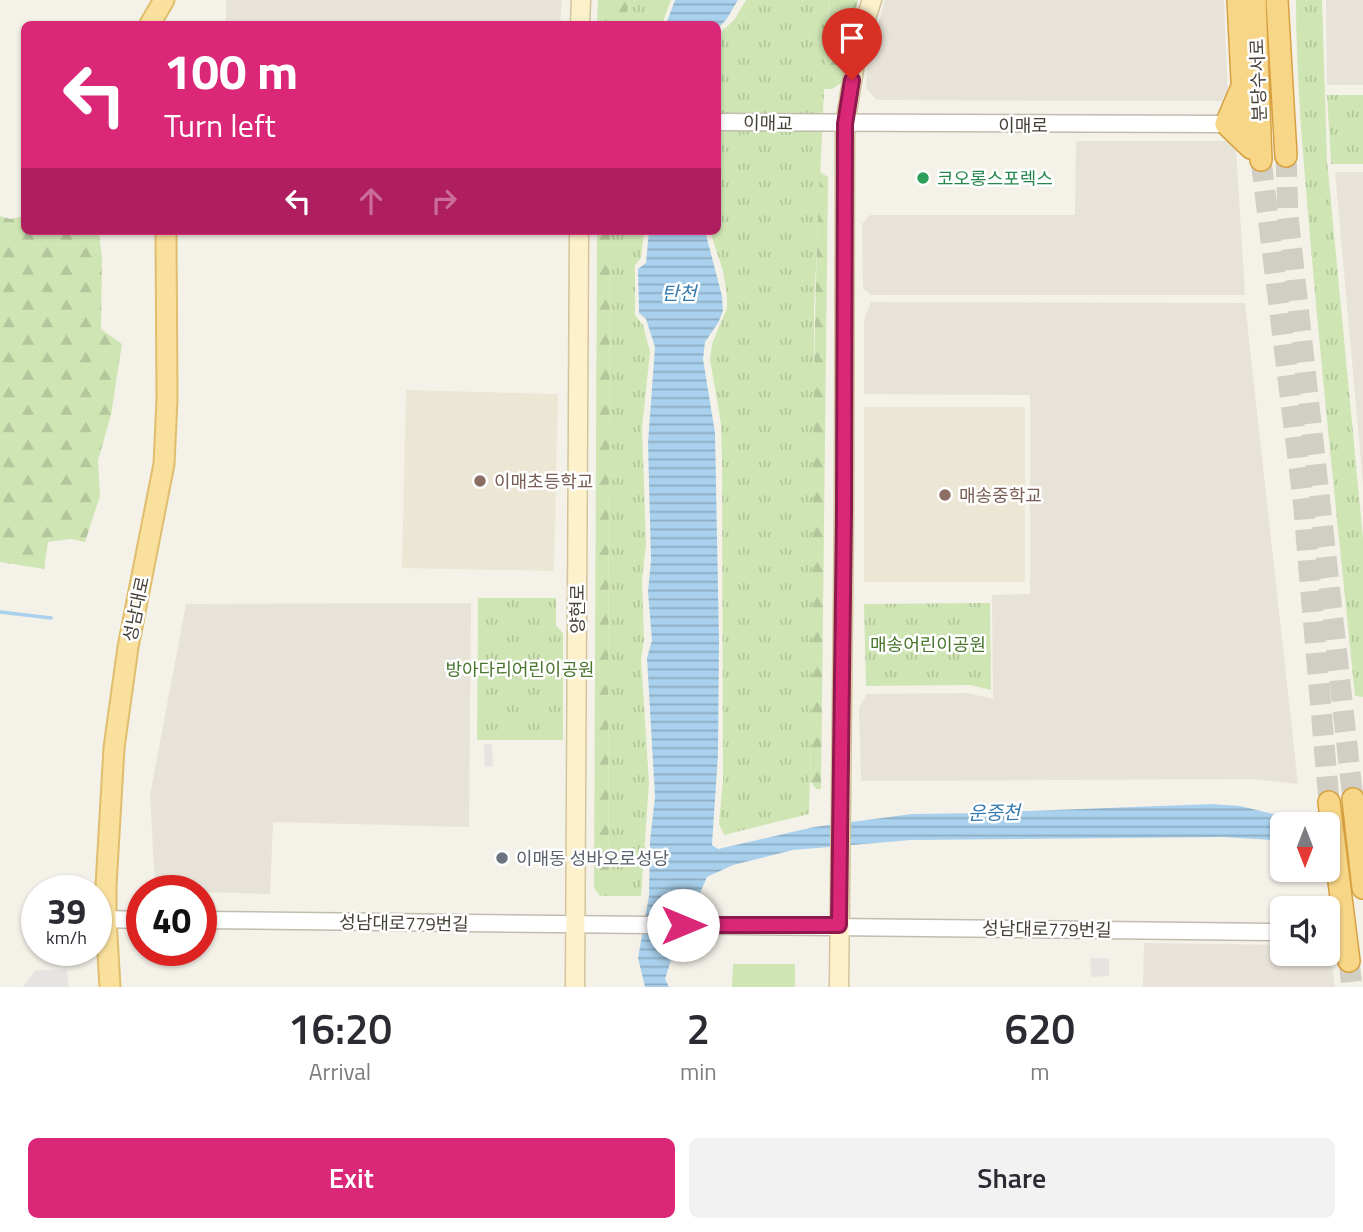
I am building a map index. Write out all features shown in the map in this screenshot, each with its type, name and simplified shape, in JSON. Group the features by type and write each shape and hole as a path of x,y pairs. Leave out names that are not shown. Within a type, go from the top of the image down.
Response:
{"highway":[{"path":"1238,0 1242,80 1257,158"},
{"name":"분당수서로","path":"1255,0 1257,158"},
{"name":"분당수서로","path":"1277,0 1286,156"},
{"path":"1283,93 1285,0"},
{"path":"1242,80 1240,95 1226,124 1257,158"},
{"path":"1330,807 1340,896"},
{"path":"1354,809 1363,888"},
{"path":"1340,940 1349,961"}],"main road":[{"path":"152,21 164,0"},
{"path":"164,0 165,21"},
{"path":"580,21 581,0"},
{"path":"839,987 845,124 859,39 872,0"},
{"name":"성남대로","path":"107,875 108,824 117,714 164,464 167,399 166,235"},
{"name":"양현로","path":"575,987 579,235"},
{"name":"성남대로","path":"109,966 110,987"}],"street":[{"name":"이매교","path":"721,122 820,124"},
{"name":"이매로","path":"820,124 1226,124"},
{"name":"성남대로779번길","path":"217,920 1270,932"}],"shaded area":[{"path":"226,0 562,0 560,21 226,21"},
{"path":"885,0 1224,0 1228,101 877,100 867,89 866,83 868,62"},
{"path":"1326,0 1363,0 1363,85 1327,85"},
{"path":"1076,141 1228,141 1236,151 1245,295 871,295 863,289 862,224 870,215 1075,215"},
{"path":"1335,172 1363,172 1363,484"},
{"path":"871,302 1245,303 1298,784 1252,779 861,781 859,707 867,694 968,693 993,699 992,595 1030,594 1030,395 864,394 864,320"},
{"name":"이매초등학교","path":"406,390 558,394 554,571 402,568"},
{"name":"매송중학교","path":"864,407 1025,407 1025,582 864,582"},
{"path":"471,603 469,827 273,822 270,894 217,892 217,875 154,875 150,795 186,604"},
{"path":"484,744 492,744 493,766 485,767"},
{"path":"1144,943 1270,945 1270,966 1332,966 1335,987 1143,987"},
{"path":"1090,958 1109,958 1109,976 1091,977"},
{"path":"36,970 67,970 69,987 23,987"}],"green space":[{"path":"598,0 630,0 625,21 597,21"},
{"path":"630,0 671,0 663,21 625,21"},
{"path":"746,0 830,0 814,310 814,625 809,814 724,835 719,824 723,780 721,424 710,359 712,344 727,308 727,296 723,271 711,235 721,235 721,38 722,31 734,20"},
{"path":"830,0 858,0 847,46 843,82 832,89 823,89"},
{"path":"1296,0 1322,0 1327,160 1363,538 1363,697 1355,696 1321,360 1301,124"},
{"path":"1327,95 1363,95 1363,164 1331,164"},
{"path":"820,172 828,177 821,789 816,789 810,781 815,324"},
{"path":"0,216 10,219 21,217 21,235 99,235 102,258 101,329 122,344 111,415 98,460 100,496 85,542 71,539 48,542 44,569 0,562"},
{"path":"597,235 610,235 609,896 600,896 594,888"},
{"path":"610,235 644,235 641,258 635,265 635,315 643,325 650,352 642,428 646,545 642,579 644,641 641,659 649,783 641,896 609,896"},
{"name":"방아다리어린이공원","path":"478,598 556,598 556,625 563,633 563,740 477,740"},
{"name":"매송어린이공원","path":"990,603 991,690 970,685 866,686 864,604"},
{"path":"733,964 795,964 795,987 732,987"}],"water":[{"path":"675,0 738,0 721,25 721,21 667,21"},
{"name":"탄천","path":"649,235 706,235 722,296 723,311 705,342 703,359 715,433 719,640 718,754 712,845 718,849 814,827 912,814 1212,804 1240,806 1270,813 1270,840 1223,837 911,840 793,850 733,865 707,877 672,957 665,979 669,987 645,987 638,958 649,896 650,841 655,797 647,658 652,640 648,592 651,560 648,443 655,347 646,319 639,313 638,269 646,263"}],"waterway":[{"path":"0,612 51,618"}],"tunnel":[{"path":"1286,156 1288,217 1353,799"},
{"path":"1261,160 1303,499 1329,802"},
{"path":"1349,961 1352,987"}],"place":[{"name":"코오롱스포렉스","path":"923,178"},
{"name":"이매초등학교","path":"480,481"},
{"name":"매송중학교","path":"945,495"},
{"name":"이매동 성바오로성당","path":"502,858"}],"route":[{"path":"683,925 839,925 845,124 852,80"}],"water label":[{"name":"운중천","path":"994,812"}]}
